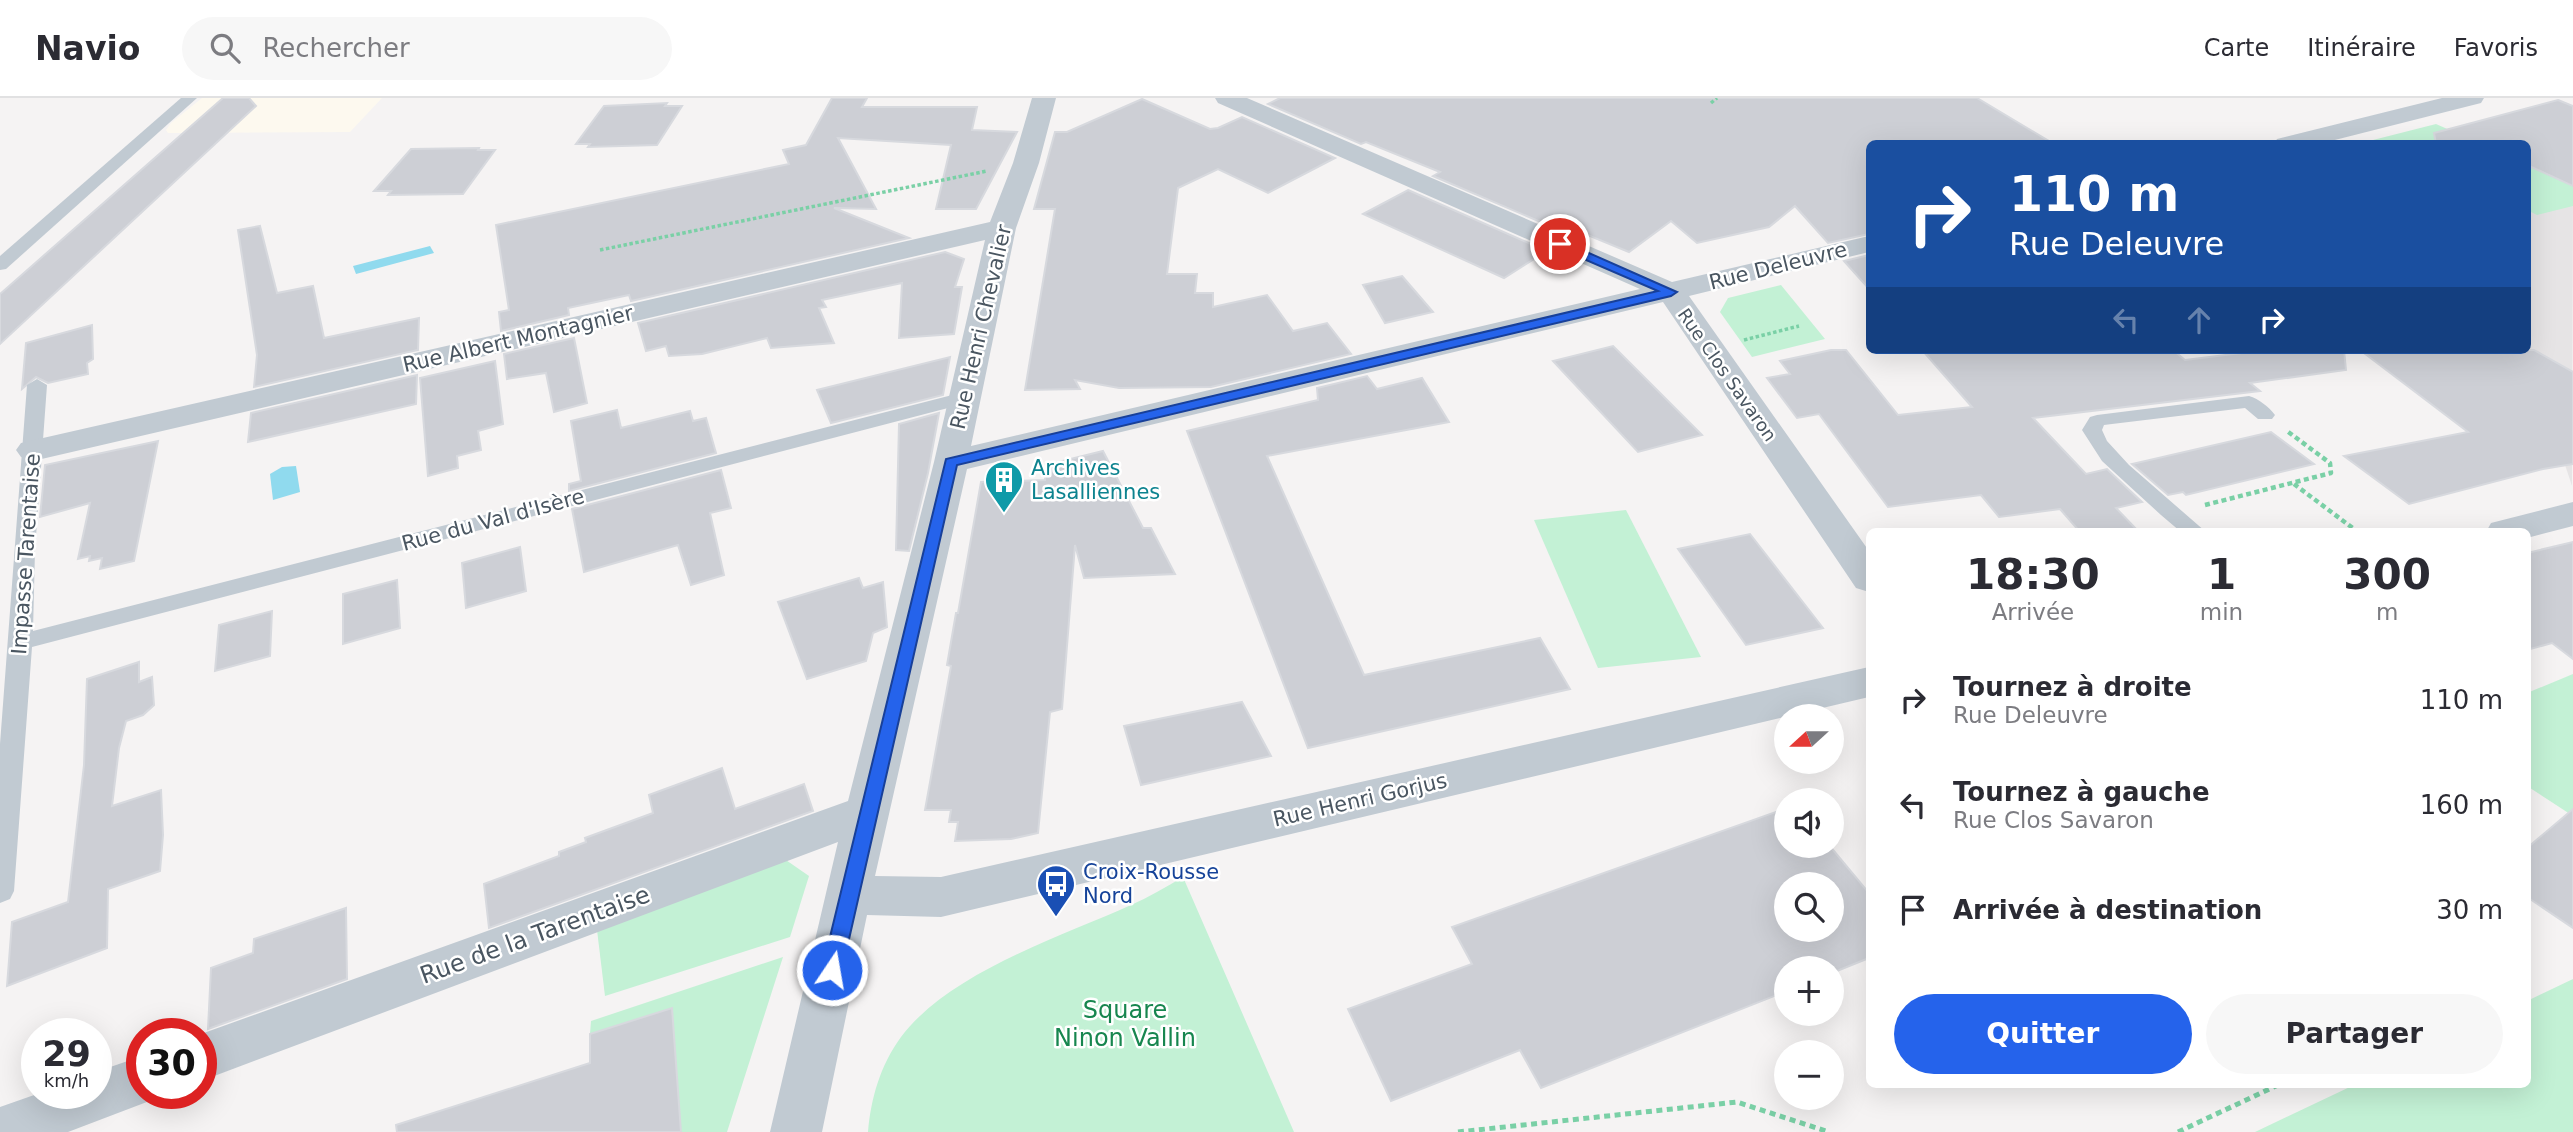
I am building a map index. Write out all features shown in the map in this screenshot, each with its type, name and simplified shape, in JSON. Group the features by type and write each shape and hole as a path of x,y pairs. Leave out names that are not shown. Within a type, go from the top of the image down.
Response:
{"street":[{"name":"Rue Henri Chevalier","path":"796,1132 848,895 951,462 1002,228 1026,163 1044,98"},
{"name":"Rue Clos Savaron","path":"1227,98 1671,292 1866,575"},
{"path":"2302,140 2472,98"},
{"name":"Rue Albert Montagnier","path":"33,450 1002,228"},
{"name":"Rue Deleuvre","path":"951,462 1866,245"},
{"path":"2519,528 2573,514"},
{"name":"Rue Henri Gorjus","path":"848,895 941,897 1866,683"},
{"name":"Rue de la Tarentaise","path":"217,1052 869,812"},
{"path":"1,1132 126,1086"}],"lane":[{"path":"0,265 190,98"},
{"name":"Impasse Tarentaise","path":"0,891 21,642 24,550 37,385"},
{"name":"Rue du Val d'Isère","path":"21,642 964,398"},
{"path":"2190,528 2110,458 2095,441 2092,430 2097,421 2249,402 2266,415"}],"path":[{"path":"1711,103 1717,98"},
{"path":"600,250 1026,163"},
{"path":"1709,349 1799,326"},
{"path":"2173,513 2331,473 2330,463 2266,415"},
{"path":"2294,484 2353,528"},
{"path":"2178,1132 2272,1088"},
{"path":"1458,1132 1737,1102 1829,1132"}],"shaded area":[{"path":"202,98 382,98 350,132 168,133 166,130 171,123"},
{"path":"2531,167 2573,186 2572,486 2528,354 2531,354"}],"green space":[{"path":"2436,124 2472,140 2373,140"},
{"path":"2531,167 2573,186 2573,206 2537,215 2531,212"},
{"path":"1781,285 1825,339 1752,357 1720,312 1728,298"},
{"path":"1626,510 1701,657 1598,668 1534,520"},
{"path":"2573,674 2573,816 2531,789 2531,691"},
{"path":"783,858 809,876 790,937 605,996 597,930"},
{"name":"Square Ninon Vallin","path":"1183,877 1294,1132 868,1132 871,1107 882,1071 901,1037 922,1014 947,994 1007,959 1138,902"},
{"path":"783,957 727,1132 681,1132 672,1008 590,1034 591,1021"},
{"path":"2573,979 2573,1132 2255,1132 2348,1088 2531,1088 2531,999"}],"water":[{"path":"430,246 434,253 356,274 353,266"},
{"path":"296,466 300,492 273,500 270,474 282,467"}],"building":[{"path":"223,98 249,98 256,106 0,344 0,294"},
{"path":"832,98 867,98 862,107 977,107 972,130 1017,132 976,209 936,209 951,145 838,138 876,209 834,208 909,238 631,301 629,295 568,308 569,315 501,331 499,312 509,310 496,225 789,164 783,150 806,145"},
{"path":"1280,98 1977,98 2047,140 1866,140 1866,235 1828,243 1795,206 1769,227 1697,243 1671,221 1629,252 1578,231 1571,235 1433,176 1440,172 1366,142 1361,144 1268,104"},
{"path":"1142,99 1210,129 1242,117 1335,158 1268,193 1218,169 1178,188 1167,274 1197,274 1195,293 1213,293 1213,307 1267,295 1293,331 1327,323 1351,354 1211,387 1119,388 1075,380 1080,389 1025,390 1055,209 1034,209 1055,132 1067,132"},
{"path":"2558,100 2573,106 2573,186 2531,167 2531,140 2435,140 2434,133"},
{"path":"667,103 665,106 682,106 657,145 588,147 590,144 576,144 604,106"},
{"path":"479,148 478,150 495,150 463,194 388,195 391,191 374,191 411,149"},
{"path":"1408,190 1547,251 1504,278 1363,214"},
{"path":"260,226 277,293 313,286 324,338 419,318 418,350 254,387 257,355 238,230"},
{"path":"945,252 964,259 955,287 962,287 954,334 899,338 902,283 822,300 826,307 819,308 834,343 771,348 767,338 702,354 669,356 666,346 646,351 638,323"},
{"path":"1866,256 1866,286 1844,261"},
{"path":"1402,276 1433,312 1385,323 1363,285"},
{"path":"92,325 93,359 87,363 88,374 48,383 36,377 22,389 26,343"},
{"path":"574,338 587,403 554,412 546,373 507,379 504,354"},
{"path":"1613,346 1702,435 1638,452 1553,361"},
{"path":"1831,350 1846,350 1898,415 1972,407 1926,354 2178,354 2185,360 2234,354 2344,354 2346,370 2250,383 2260,391 2033,418 2086,474 2107,469 2142,502 2116,508 2135,528 2077,528 2060,509 1999,517 1981,495 1888,507 1819,414 1797,418 1767,378 1790,374 1780,361"},
{"path":"2531,350 2534,350 2573,372 2573,464 2543,469 2409,504 2344,456 2468,432 2365,354 2531,354"},
{"path":"950,357 943,395 831,423 817,390"},
{"path":"495,361 503,424 478,431 481,450 457,456 458,468 428,476 420,378"},
{"path":"417,375 416,404 248,442 251,413"},
{"path":"1367,376 1377,389 1422,378 1449,422 1267,456 1364,675 1540,638 1570,689 1308,748 1187,431 1318,400 1317,388"},
{"path":"617,410 621,428 690,411 693,421 706,418 716,453 569,491 569,484 581,481 571,421"},
{"path":"939,413 909,551 896,550 899,424"},
{"path":"2271,432 2314,464 2186,495 2183,492 2168,495 2132,464"},
{"path":"158,441 134,561 100,569 102,558 89,561 90,556 78,559 90,503 40,517 45,465"},
{"path":"1103,451 1143,528 1151,528 1175,574 1084,578 1075,545 1062,709 1050,712 1038,833 1011,839 955,841 958,822 949,822 951,810 925,810 951,666 947,665 981,482 1045,480 1046,465"},
{"path":"721,470 731,508 710,513 724,575 691,585 678,545 584,572 572,509"},
{"path":"1750,534 1823,628 1746,645 1678,549"},
{"path":"2573,542 2573,659 2552,643 2531,649 2531,552"},
{"path":"520,547 526,591 466,608 462,563"},
{"path":"859,578 863,588 883,582 887,627 873,633 866,661 807,679 778,602"},
{"path":"397,580 400,628 343,644 343,594"},
{"path":"272,611 270,656 215,671 219,625"},
{"path":"139,662 139,682 152,677 154,705 143,715 126,721 119,748 112,806 161,790 163,835 160,871 108,889 107,948 7,986 12,922 68,902 84,765 87,679"},
{"path":"1242,702 1271,756 1141,785 1124,726"},
{"path":"722,768 735,809 804,784 813,811 489,928 484,884 559,856 559,852 586,842 585,838 653,813 649,795"},
{"path":"2573,809 2573,928 2531,900 2531,845"},
{"path":"1774,813 1774,858 1840,858 1866,889 1866,959 1844,968 1844,956 1774,956 1774,996 1541,1088 1520,1050 1391,1101 1348,1009 1472,964 1452,927"},
{"path":"346,908 347,979 217,1026 217,1018 209,1018 211,968 253,953 254,939"},
{"path":"672,1008 681,1132 397,1132 396,1125 590,1063 590,1034"}],"place":[{"name":"Archives Lasalliennes","path":"1004,514"},
{"name":"Croix-Rousse Nord","path":"1056,918"}],"route":[{"path":"832,970 951,462 1671,292 1560,244"}]}
